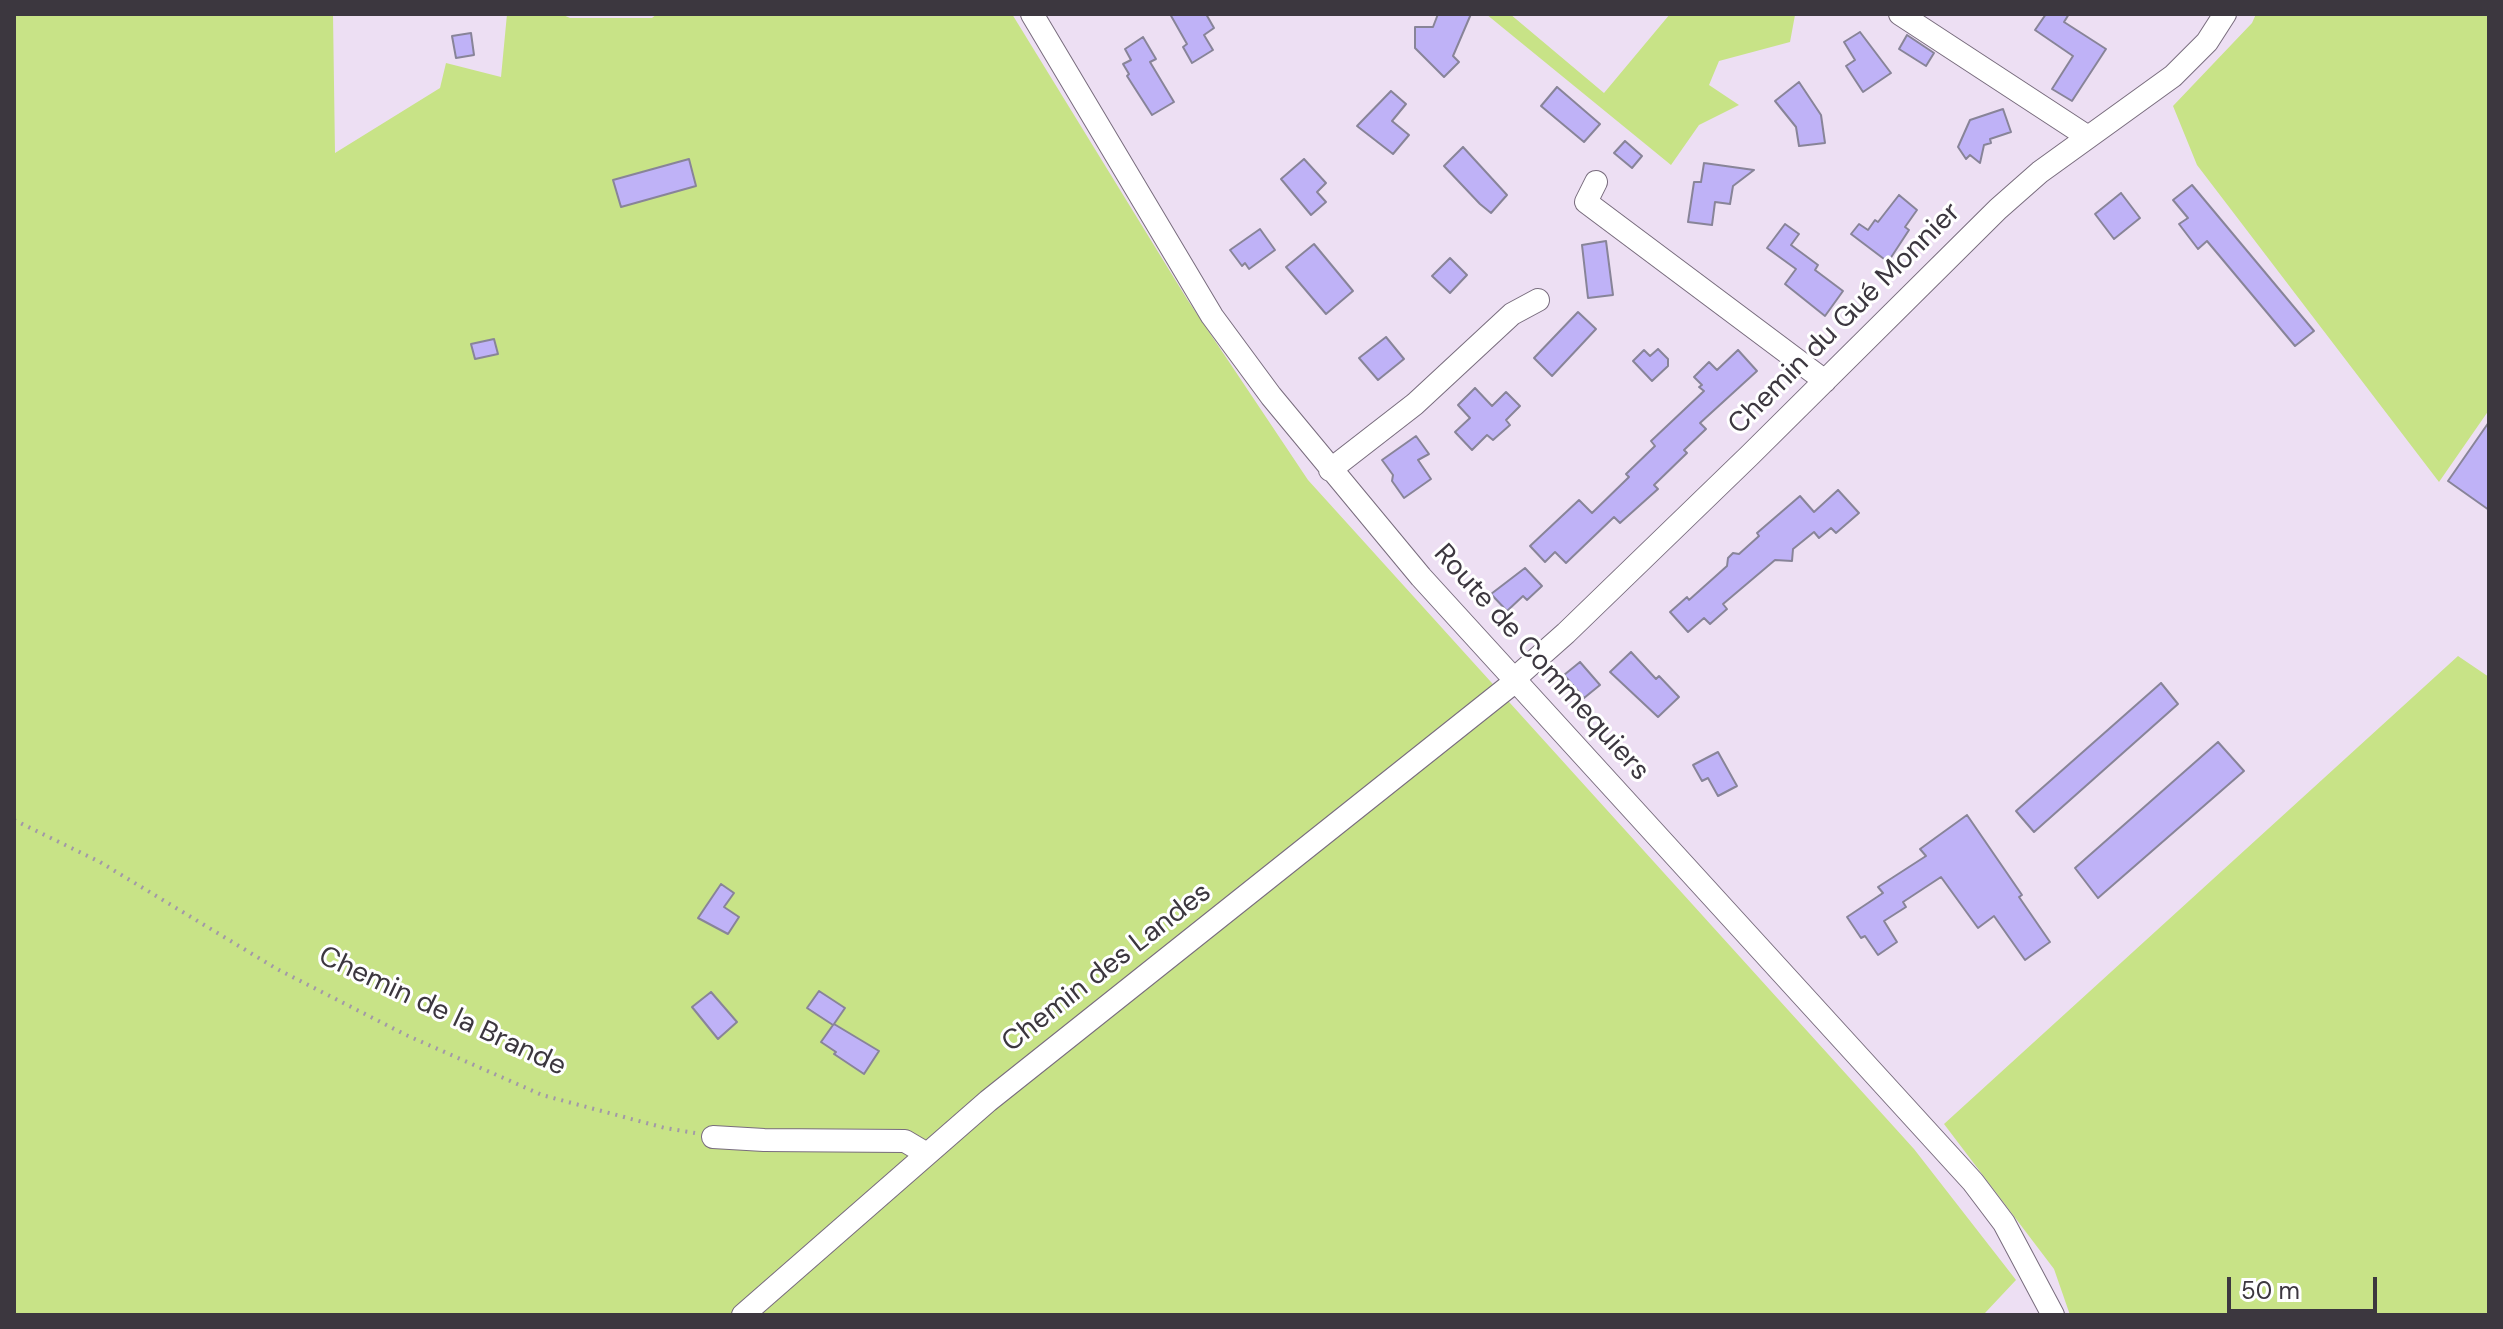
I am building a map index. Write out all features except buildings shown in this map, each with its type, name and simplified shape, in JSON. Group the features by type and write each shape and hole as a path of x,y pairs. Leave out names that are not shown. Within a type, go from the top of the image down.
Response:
{"street":[{"name":"Route de Commequiers","path":"1032,14 1212,316 1330,470 1421,577 1973,1182 2004,1223 2053,1315"},
{"path":"1900,14 2088,137"},
{"name":"Chemin du Gué Monnier","path":"1517,680 1998,209 2040,172 2173,76 2207,42 2225,14"},
{"path":"1596,182 1586,202 1825,381"},
{"path":"1330,470 1415,404 1512,314 1538,300"},
{"name":"Chemin des Landes","path":"743,1315 988,1101 1517,680"},
{"path":"713,1137 905,1141 927,1154"}],"path":[{"name":"Chemin de la Brande","path":"14,820 100,862 277,969 406,1035 542,1095 665,1128 713,1137"}],"green space":[{"path":"14,14 333,14 335,153 440,88 446,63 501,77 507,14 652,18 657,14 1012,14 1187,299 1308,480 1914,1149 2016,1280 1985,1313 2028,1315 14,1315"},
{"path":"1486,14 1510,14 1604,93 1670,14 1795,15 1790,42 1719,61 1709,85 1739,105 1699,125 1671,165"},
{"path":"2256,14 2489,14 2489,410 2439,482 2197,165 2173,106 2252,23"},
{"path":"2458,656 2489,677 2489,1315 2070,1315 2054,1269 1944,1124"}]}
